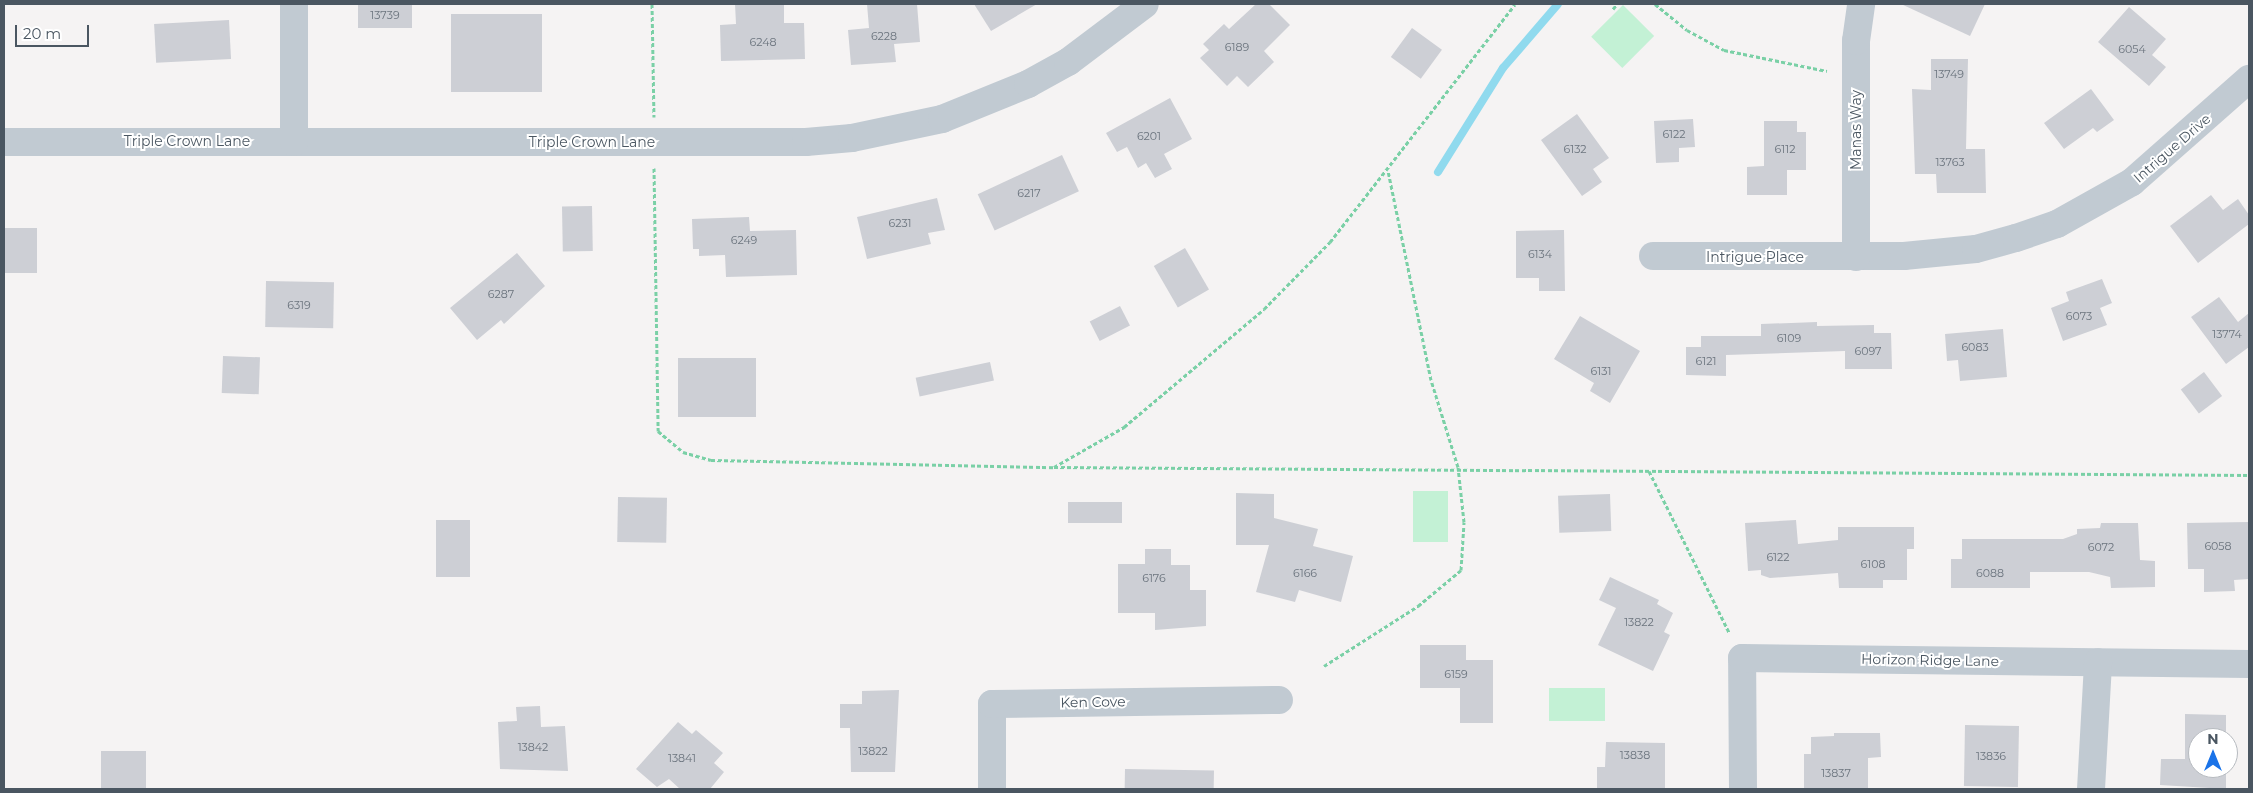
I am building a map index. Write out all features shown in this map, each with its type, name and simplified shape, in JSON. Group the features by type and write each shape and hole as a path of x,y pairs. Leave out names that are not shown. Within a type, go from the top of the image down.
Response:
{"street":[{"path":"294,4 294,142"},
{"name":"Triple Crown Lane","path":"4,142 806,142 879,134 942,119 1028,84 1099,41 1145,4"},
{"name":"Manas Way","path":"1856,257 1856,41 1861,4"},
{"name":"Intrigue Drive","path":"1856,257 1976,250 2057,224 2132,182 2246,88"},
{"name":"Intrigue Place","path":"1653,256 1856,257"},
{"name":"Horizon Ridge Lane","path":"1742,789 1742,658 2249,664"},
{"path":"2090,789 2098,662"},
{"name":"Ken Cove","path":"992,789 992,704 1279,700"}],"path":[{"path":"652,4 654,125"},
{"path":"1054,467 1124,426 1264,309 1330,242 1388,170 1515,4"},
{"path":"1612,8 1617,4"},
{"path":"1656,4 1687,30 1724,50 1827,71"},
{"path":"654,168 658,432 683,452 711,460 1054,467 1458,467 1649,471 2249,475"},
{"path":"1324,666 1418,606 1461,570 1464,522 1458,467 1432,380 1388,170"},
{"path":"1649,471 1729,632"}],"green space":[{"path":"1623,5 1654,36 1622,68 1591,37"},
{"path":"1413,491 1448,491 1448,542 1413,542"},
{"path":"1549,688 1605,688 1605,721 1549,721"}],"building":[{"path":"358,4 412,4 412,28 358,28"},
{"path":"735,4 784,4 784,23 804,23 805,59 721,61 720,25 736,24"},
{"path":"867,4 917,4 920,42 894,44 896,62 851,65 848,30 869,28"},
{"path":"974,4 1037,4 991,31"},
{"path":"1256,4 1269,4 1290,25 1264,51 1274,62 1248,87 1237,76 1227,86 1200,58 1209,50 1203,44 1224,24 1229,29"},
{"path":"1901,4 1985,4 1970,36"},
{"path":"2129,7 2166,39 2152,55 2166,67 2149,86 2098,42"},
{"path":"451,14 542,14 542,92 451,92"},
{"path":"229,20 231,59 156,63 154,24"},
{"path":"1412,28 1442,50 1421,79 1391,57"},
{"path":"1931,59 1968,59 1966,149 1985,149 1986,193 1937,193 1936,174 1915,174 1912,89 1931,90"},
{"path":"2091,89 2114,120 2097,132 2093,128 2064,149 2044,123"},
{"path":"1170,98 1192,139 1164,154 1172,169 1155,178 1146,163 1138,168 1127,147 1117,152 1106,133"},
{"path":"1577,114 1609,158 1593,169 1602,182 1582,196 1541,140"},
{"path":"1693,119 1695,147 1679,148 1679,162 1656,163 1654,121"},
{"path":"1764,121 1797,121 1797,132 1806,132 1806,170 1787,170 1787,195 1747,195 1747,167 1764,166"},
{"path":"1062,155 1079,191 995,231 978,194"},
{"path":"2211,195 2223,210 2238,199 2249,215 2249,224 2198,263 2170,226"},
{"path":"937,198 945,230 928,233 931,244 867,259 857,217"},
{"path":"592,206 593,251 563,252 562,207"},
{"path":"749,217 750,231 796,230 797,275 726,277 725,255 699,256 699,249 693,249 692,219"},
{"path":"4,228 37,228 37,273 4,273"},
{"path":"1564,230 1565,291 1539,291 1539,278 1516,278 1516,231"},
{"path":"1185,248 1209,290 1178,308 1154,266"},
{"path":"517,253 545,286 504,324 501,320 477,340 450,308"},
{"path":"2102,279 2112,303 2100,308 2107,325 2063,341 2051,308 2069,301 2066,292"},
{"path":"266,281 334,282 333,328 265,327"},
{"path":"2219,297 2238,322 2249,313 2249,347 2226,364 2191,317"},
{"path":"1120,306 1130,326 1100,341 1090,321"},
{"path":"1580,316 1640,351 1610,403 1590,391 1594,383 1554,359"},
{"path":"1817,322 1817,326 1874,325 1874,333 1891,333 1892,369 1845,369 1845,351 1726,355 1726,376 1686,375 1686,347 1701,347 1701,336 1761,336 1761,324"},
{"path":"2003,329 2007,377 1960,381 1958,360 1947,361 1945,334"},
{"path":"223,356 260,357 259,394 222,393"},
{"path":"678,358 756,358 756,417 678,417"},
{"path":"990,362 994,381 920,396 916,378"},
{"path":"2204,372 2222,396 2199,413 2181,389"},
{"path":"1236,493 1274,494 1274,518 1318,529 1313,546 1353,556 1341,602 1299,590 1295,602 1256,592 1269,545 1236,545"},
{"path":"1610,494 1611,531 1559,533 1558,496"},
{"path":"618,497 667,498 666,543 617,542"},
{"path":"1068,502 1122,502 1122,523 1068,523"},
{"path":"436,520 470,520 470,577 436,577"},
{"path":"1796,520 1798,544 1838,540 1838,527 1914,527 1914,549 1907,549 1907,580 1883,580 1883,588 1839,588 1838,573 1770,578 1761,575 1761,570 1748,571 1745,523"},
{"path":"2249,522 2249,579 2234,580 2235,591 2204,592 2204,569 2188,569 2187,523"},
{"path":"2101,523 2138,523 2140,560 2155,561 2155,587 2111,588 2110,577 2089,572 2030,572 2030,588 1951,588 1951,559 1962,559 1962,539 2063,539 2077,534 2077,529 2100,528"},
{"path":"1145,549 1171,549 1171,565 1190,565 1190,590 1206,590 1206,626 1155,630 1155,613 1118,613 1118,564 1145,564"},
{"path":"1610,577 1659,600 1657,604 1673,613 1664,632 1670,635 1653,671 1598,645 1616,608 1599,600"},
{"path":"1420,645 1466,645 1466,660 1493,660 1493,723 1460,723 1460,688 1420,688"},
{"path":"899,690 895,772 851,772 850,728 840,728 840,704 862,704 862,691"},
{"path":"540,706 541,727 565,726 568,771 500,769 498,722 517,721 516,707"},
{"path":"2185,714 2226,715 2226,728 2188,728 2188,778 2226,778 2226,789 2160,785 2161,759 2185,759"},
{"path":"678,722 692,734 696,730 723,753 714,763 724,772 710,789 680,789 669,779 657,787 636,769"},
{"path":"1965,725 2019,726 2018,787 1964,786"},
{"path":"1834,733 1880,733 1881,757 1868,758 1868,789 1804,789 1804,754 1811,754 1811,737 1834,736"},
{"path":"1606,742 1665,743 1665,789 1597,789 1597,767 1605,767"},
{"path":"101,751 146,751 146,789 101,789"},
{"path":"1125,769 1214,771 1214,789 1125,789"}],"waterway":[{"path":"1438,172 1503,68 1558,4"}]}
